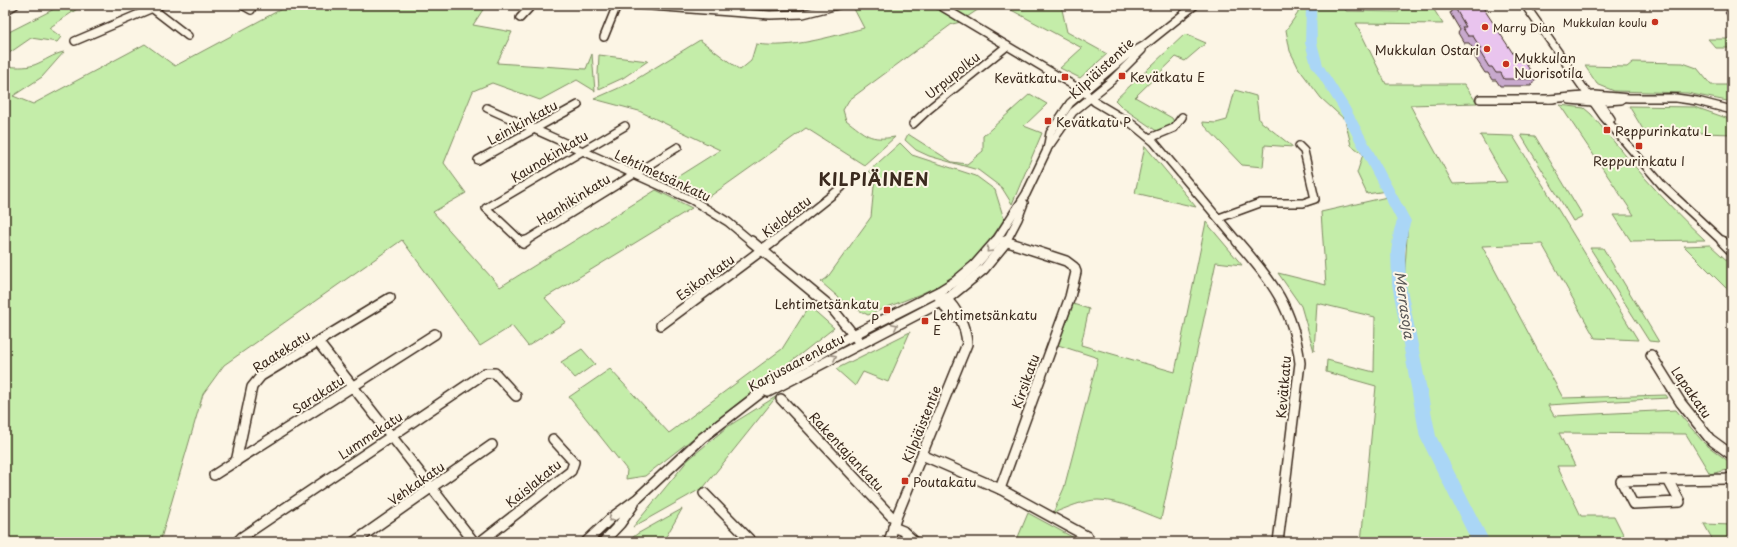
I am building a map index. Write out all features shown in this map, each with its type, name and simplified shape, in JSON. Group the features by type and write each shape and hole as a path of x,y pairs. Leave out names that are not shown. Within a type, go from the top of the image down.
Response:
{"street":[{"path":"5,11 15,5"},
{"path":"75,41 160,5"},
{"path":"242,5 251,10"},
{"path":"520,18 532,5"},
{"path":"604,37 617,5"},
{"path":"638,5 712,7 770,15 803,14 838,5"},
{"name":"Kevätkatu","path":"940,5 1092,97 1102,107 1112,111 1150,138 1219,218 1275,287 1284,302 1291,319 1299,350 1300,363 1278,542"},
{"name":"Kilpiäistentie","path":"1046,150 1056,138 1066,120 1078,107 1092,97 1133,60 1146,45 1195,5"},
{"path":"1525,5 1594,99"},
{"path":"1530,5 1594,99 1603,116 1662,185 1732,251"},
{"path":"153,9 188,36"},
{"name":"Kilpiäistentie","path":"889,542 895,523 967,344 968,337 966,331 957,317 947,310 942,297 984,270 1003,240 1019,219 1026,194 1046,150 1050,133 1070,103 1126,56 1146,45"},
{"name":"Urpupolku","path":"913,124 934,105 1007,46"},
{"path":"1480,99 1594,99 1610,102 1629,98 1676,98 1732,110"},
{"name":"Leinikinkatu","path":"478,160 533,128 578,105"},
{"name":"Lehtimetsänkatu","path":"487,108 692,200 728,222 763,249 831,307 860,343"},
{"path":"1150,138 1174,129 1180,124 1182,117"},
{"name":"Kaunokinkatu","path":"486,208 625,126"},
{"path":"1219,218 1260,203 1278,201 1309,203 1315,199 1304,151 1299,146"},
{"name":"Hanhikinkatu","path":"486,208 523,243 678,147"},
{"name":"Kielokatu","path":"763,249 842,187"},
{"name":"Kirsikatu","path":"1000,490 1070,297 1076,272 1074,267 1066,261 1003,240"},
{"name":"Esikonkatu","path":"661,325 763,249"},
{"name":"Karjusaarenkatu","path":"586,542 611,518 638,498 702,438 785,374 853,335 930,296 942,297"},
{"name":"Karjusaarenkatu","path":"749,402 860,343 942,297"},
{"name":"Raatekatu","path":"236,462 252,387 261,376 390,298"},
{"name":"Sarakatu","path":"214,475 435,334"},
{"path":"318,342 474,542"},
{"name":"Lapakatu","path":"1651,356 1681,403 1710,439 1732,455"},
{"name":"Lummekatu","path":"237,542 242,537 485,373 495,373 516,396"},
{"name":"Rakentajankatu","path":"781,399 891,516 895,523 915,542"},
{"name":"Kaislakatu","path":"480,542 571,471 574,462 553,439"},
{"name":"Vehkakatu","path":"354,542 492,446"},
{"path":"922,455 1000,490 1088,537"},
{"path":"1668,480 1680,502 1634,504 1621,481 1629,481 1668,480 1727,479 1732,477"},
{"path":"704,493 752,542"},
{"name":"Karjusaarenkatu","path":"604,542 620,524 638,498"}],"green space":[{"path":"62,5 83,5 49,28 61,37 57,42 31,38 5,56 5,34"},
{"path":"289,5 486,5 473,25 512,32 497,63 586,69 592,54 595,91 577,80 540,100 492,83 473,91 444,163 466,193 433,212 500,287 656,190 692,208 545,298 566,322 528,346 512,326 480,346 402,240 224,365 203,394 160,542 5,542 5,66 31,66 56,54 64,52 42,77 13,96 33,104 145,44 175,66"},
{"path":"852,5 929,5 961,22 952,24 849,100 843,110 846,120 858,130 868,136 873,137 895,137 864,165 806,128 709,197 674,179 720,150 639,111 594,99 630,83 700,40 740,70 751,61 756,44 797,44 864,28"},
{"path":"946,5 985,5 967,17"},
{"path":"1002,5 1061,5 1067,32 1107,54 1080,78 1060,68 1082,48"},
{"path":"1298,5 1343,5 1346,11 1399,12 1396,5 1431,5 1443,24 1356,23 1386,84 1464,84 1477,103 1410,105 1453,184 1507,182 1480,135 1513,136 1638,340 1595,338 1542,244 1482,246 1563,398 1666,395 1668,398 1548,405 1554,416 1676,410 1704,443 1732,464 1732,469 1710,474 1686,434 1559,433 1575,466 1557,466 1581,516 1614,516 1627,542 1488,542 1434,437 1404,284 1408,221 1393,190 1367,194 1357,173 1363,154 1351,145 1345,120 1321,98 1299,69 1290,51 1286,30 1298,13"},
{"path":"1185,34 1206,43 1185,61 1176,57 1135,97 1172,118 1175,124 1158,132 1123,108 1115,100"},
{"path":"1708,39 1730,39 1732,41 1732,48 1716,48"},
{"path":"599,55 648,61 623,78 599,89"},
{"path":"1633,62 1683,63 1697,68 1711,85 1732,85 1732,102 1687,93 1614,91 1597,84 1585,66 1627,67"},
{"path":"1235,90 1256,96 1259,120 1293,147 1265,145 1263,167 1242,165 1203,124 1203,122 1216,123 1227,120"},
{"path":"1030,94 1047,104 1024,126 1042,133 1012,204 1002,188 978,170 929,156 916,150 905,140 908,134 952,162 967,164 983,151 983,136"},
{"path":"1560,105 1584,108 1591,114 1660,195 1705,240 1631,241 1614,215 1634,215"},
{"path":"1629,106 1695,107 1732,120 1732,134 1644,131"},
{"path":"1521,135 1535,136 1583,216 1573,221"},
{"path":"900,143 912,155 976,176 995,190 1004,219 976,257 948,280 921,294 868,315 845,303 821,282 827,278 871,217 875,176 869,171"},
{"path":"1145,146 1196,207 1135,193"},
{"path":"1387,197 1399,221 1394,268 1394,284 1424,438 1475,542 1361,542 1376,386 1326,372 1327,360 1374,372 1375,317 1317,303 1314,351 1301,306 1278,273 1326,285 1321,212"},
{"path":"1206,222 1242,265 1216,262 1161,519 1122,504 1098,500 1081,503 1053,513 1064,488 1098,358 1058,345 1073,304 1089,309 1081,345 1175,372"},
{"path":"1710,245 1732,265 1732,294 1684,246"},
{"path":"1590,248 1603,248 1659,342 1649,341"},
{"path":"809,306 834,328 645,476 626,479 627,470 569,397 610,369 669,433 782,349"},
{"path":"910,332 888,382 863,372 855,386 836,369"},
{"path":"582,349 595,364 575,378 561,362"},
{"path":"777,396 704,487 633,527 688,460 727,427"},
{"path":"682,509 663,542 627,542 637,534"},
{"path":"1028,513 1074,538 1073,542 1016,542"},
{"path":"1704,524 1732,525 1732,542 1714,542"}],"building":[{"name":"Mukkulan Ostari","path":"1454,6 1482,6 1518,61 1524,61 1536,79 1504,79 1501,73 1496,73 1492,67 1489,67 1478,49 1481,49 1473,36 1468,36 1462,27 1466,27"}],"waterway":[{"name":"Merrasoja","path":"1311,5 1311,43 1317,65 1343,106 1404,221 1401,230 1398,252 1399,284 1428,437 1481,542"}],"place":[{"name":"Mukkulan koulu","path":"1655,22"},
{"name":"Marry Dian","path":"1485,27"},
{"name":"Mukkulan Ostari","path":"1487,49"},
{"name":"Mukkulan Nuorisotila","path":"1506,64"},
{"name":"Kevätkatu E","path":"1122,76"},
{"name":"Kevätkatu","path":"1065,77"},
{"name":"Kevätkatu P","path":"1048,121"},
{"name":"Reppurinkatu L","path":"1607,130"},
{"name":"Reppurinkatu I","path":"1639,146"},
{"name":"Lehtimetsänkatu P","path":"887,310"},
{"name":"Lehtimetsänkatu E","path":"925,321"},
{"name":"Poutakatu","path":"905,481"}],"district":[{"name":"KILPIÄINEN","path":"874,179"}]}
